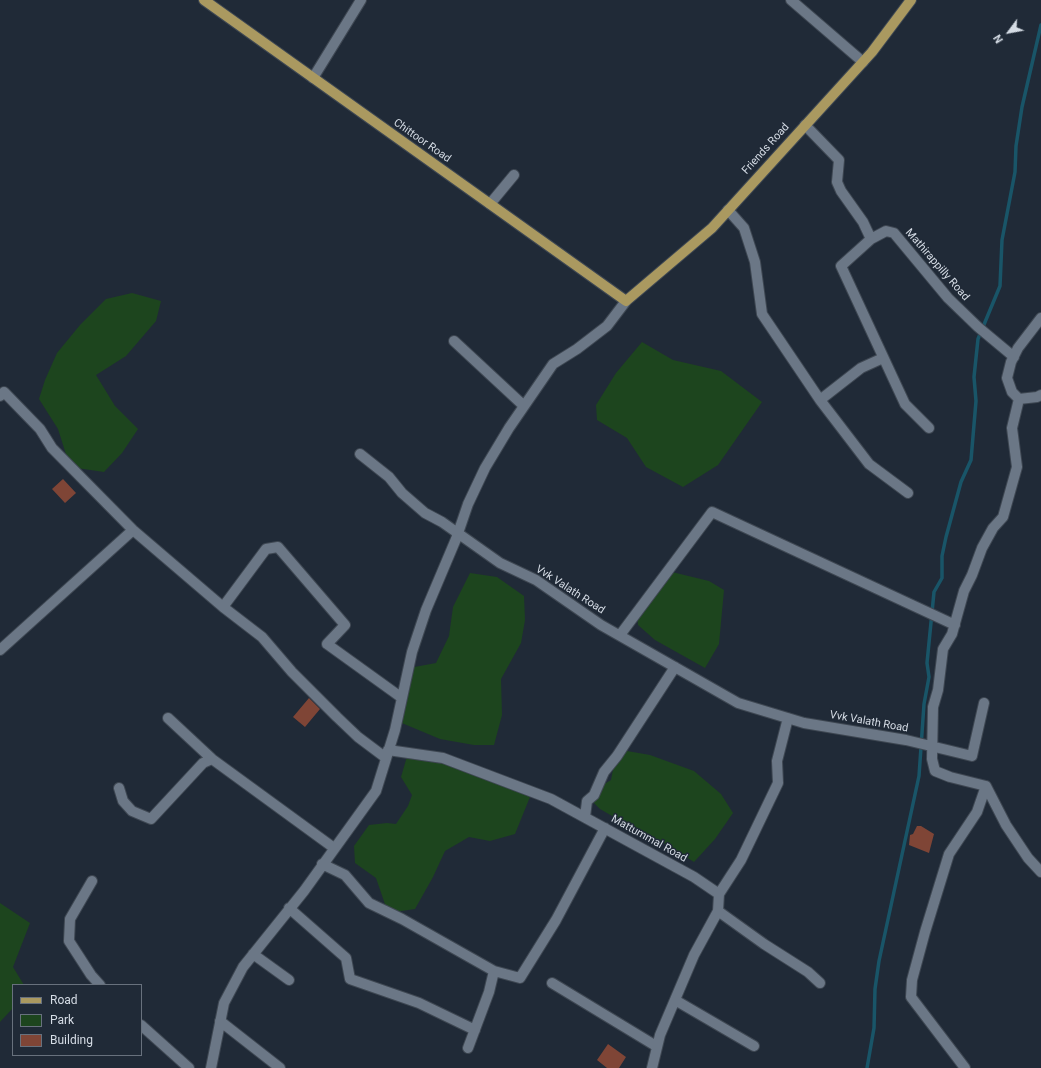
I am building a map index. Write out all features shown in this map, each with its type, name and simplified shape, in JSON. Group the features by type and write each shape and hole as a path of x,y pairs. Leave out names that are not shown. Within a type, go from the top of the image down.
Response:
{"main road":[{"name":"Chittoor Road","path":"204,0 626,301"},
{"name":"Friends Road","path":"626,301 712,228 863,62 910,0"}],"street":[{"path":"313,78 361,0"},
{"path":"791,0 863,62"},
{"path":"805,124 839,160 837,182 841,191 863,222 871,239"},
{"path":"490,204 514,176"},
{"path":"728,210 744,228 755,262 762,314 820,400 869,464 908,493"},
{"name":"Mathirappilly Road","path":"883,358 841,266 871,239 886,231 894,233 948,298 978,327 1014,357"},
{"path":"211,1068 224,1002 243,967 376,791 402,698 412,652 426,610 458,535 468,504 485,468 524,406 553,364 577,349 607,326 626,301"},
{"path":"1019,399 1012,392 1007,378 1014,357 1041,318"},
{"path":"454,341 524,406"},
{"path":"820,400 861,368 883,358 905,404 929,428"},
{"path":"0,396 4,392 40,430 56,453 134,530 223,607 262,637 292,672 358,737 387,754"},
{"path":"1019,399 1037,397 1041,395"},
{"path":"1019,399 1012,428 1017,467 1003,517 993,528 982,548 972,575 964,591 955,625 943,649 938,690 933,707 931,746 935,771 950,777 986,786 1006,825 1028,858 1041,872"},
{"name":"Vvk Valath Road","path":"360,454 388,477 402,493 425,513 442,522 458,535 500,563 536,580 601,625 738,703 804,723 917,742 972,756 984,703"},
{"path":"620,635 712,512 955,625"},
{"path":"0,650 134,530"},
{"path":"223,607 266,549 278,547 345,625 327,644 402,698"},
{"path":"585,817 587,802 594,795 604,772 617,756 675,666"},
{"path":"168,718 212,759 334,848"},
{"path":"652,1068 656,1046 694,955 718,911 719,894 741,860 778,783 777,761 788,718"},
{"name":"Mattummal Road","path":"387,754 442,758 551,799 694,878 719,894"},
{"path":"119,788 123,801 132,811 151,820 203,763 212,759"},
{"path":"960,1067 911,997 912,980 934,897 949,854 977,812 986,786"},
{"path":"322,864 344,875 369,904 402,919 494,971 520,978 556,920 605,828"},
{"path":"92,881 70,919 69,941 91,975 99,984"},
{"path":"289,908 346,958 350,979 419,1003 475,1030"},
{"path":"718,911 764,944 808,972 820,983"},
{"path":"253,954 289,980"},
{"path":"468,1048 489,992 494,971"},
{"path":"552,982 656,1046"},
{"path":"676,1000 754,1046"},
{"path":"220,1020 280,1068"},
{"path":"142,1026 189,1068"}],"green space":[{"path":"132,293 161,301 156,321 126,356 96,375 115,406 138,429 122,453 104,472 70,467 58,429 39,399 45,380 57,353 80,325 106,299"},
{"path":"642,342 673,360 721,371 762,402 718,465 683,487 646,467 627,438 597,420 596,405 616,373"},
{"path":"672,572 709,581 724,590 719,644 705,668 655,640 638,625 637,613"},
{"path":"470,573 497,577 524,596 525,620 521,643 501,679 502,715 494,745 474,745 440,739 397,721 409,668 436,663 449,636 453,607"},
{"path":"627,751 650,755 694,771 721,794 733,813 715,839 694,862 659,840 638,831 600,809 593,802 601,786 611,780 615,759"},
{"path":"408,753 428,756 532,792 515,834 490,841 469,837 445,851 433,877 415,909 388,913 376,878 355,863 354,846 369,825 387,823 396,824 408,806 412,795 401,777"},
{"path":"0,903 30,923 13,967 23,984 12,984 12,1009 0,1022"}],"building":[{"path":"63,479 76,493 65,503 52,489"},
{"path":"309,698 320,709 305,727 293,717"},
{"path":"917,826 921,826 934,834 929,853 909,845 910,835 913,834"},
{"path":"608,1044 626,1057 619,1068 607,1068 597,1060"}],"waterway":[{"path":"867,1068 874,1028 875,989 879,961 919,776 924,704 929,677 927,663 934,592 942,578 942,556 946,537 961,482 971,460 976,401 974,377 978,339 1000,286 1002,240 1015,172 1016,146 1022,107 1041,25"}]}
